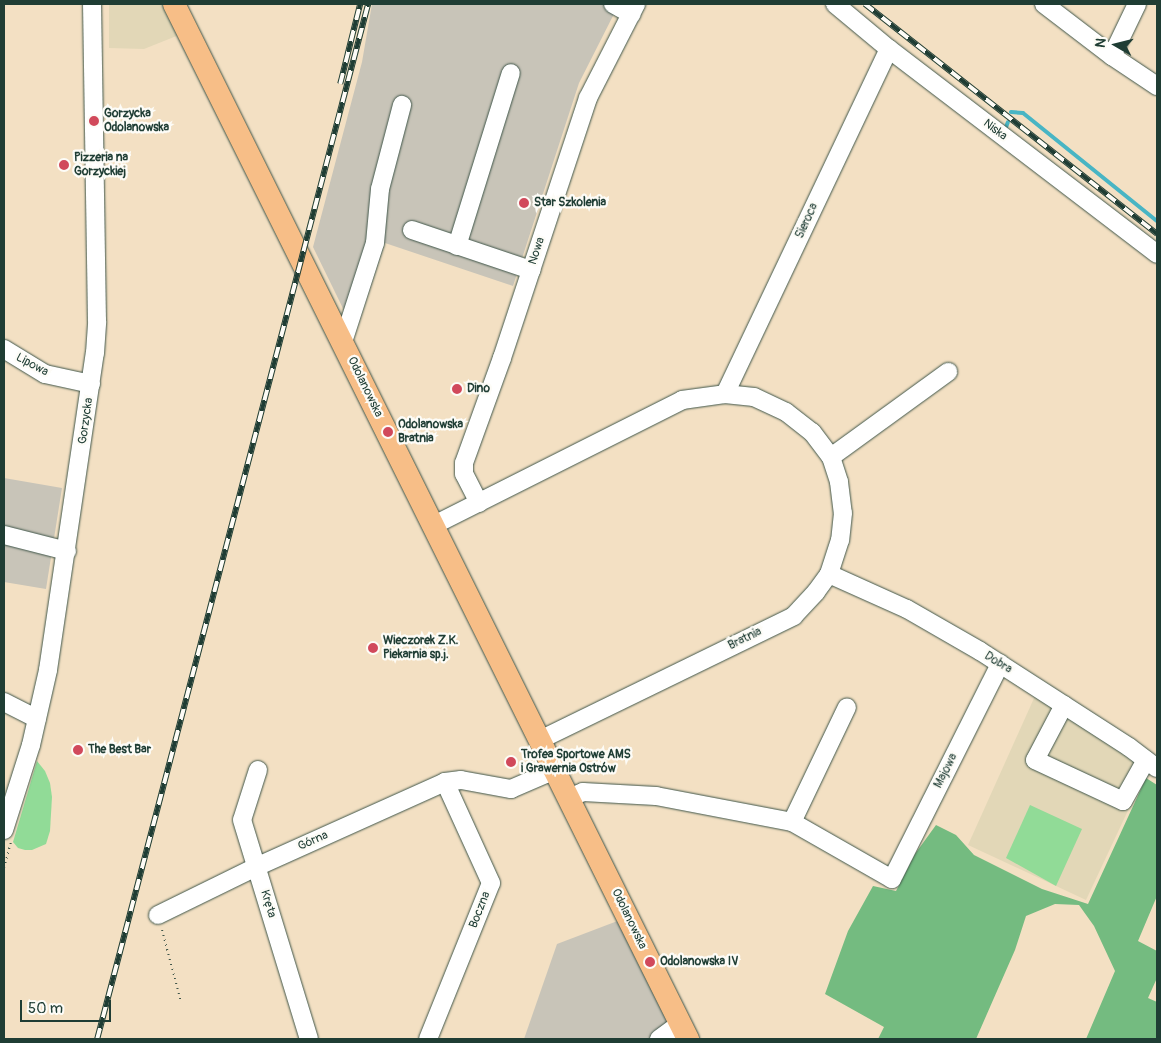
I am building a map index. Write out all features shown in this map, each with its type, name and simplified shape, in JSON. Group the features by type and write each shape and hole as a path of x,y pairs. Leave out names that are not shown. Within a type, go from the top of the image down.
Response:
{"main road":[{"name":"Odolanowska","path":"174,4 684,1031"}],"street":[{"name":"Gorzycka","path":"4,830 31,745 48,670 91,384 97,321 92,4"},
{"path":"613,4 634,9"},
{"name":"Niska","path":"835,4 888,49 1157,254"},
{"path":"1044,4 1112,56 1157,86"},
{"path":"1112,56 1137,4"},
{"name":"Nowa","path":"479,502 464,474 464,463 588,98 634,9"},
{"name":"Sieroca","path":"725,394 888,49"},
{"path":"457,246 511,73"},
{"path":"343,342 375,243 380,189 402,105"},
{"path":"412,230 531,270"},
{"name":"Lipowa","path":"4,349 45,374 91,384"},
{"path":"831,458 948,372"},
{"name":"Bratnia","path":"434,525 682,400 725,394 754,397 786,412 812,432 831,458 839,482 843,514 840,540 829,574 816,592 794,616 540,740"},
{"path":"4,535 67,551"},
{"name":"Dobra","path":"829,574 908,609 1000,664 1152,764"},
{"name":"Majowa","path":"792,822 892,879 1000,664"},
{"path":"4,702 37,718"},
{"path":"1064,705 1035,760 1123,801 1152,764"},
{"path":"569,798 583,792 656,796 792,822 847,707"},
{"name":"Kręta","path":"258,770 242,820 310,1039"},
{"name":"Górna","path":"158,915 256,867 445,782 461,780 511,789 555,770"},
{"name":"Boczna","path":"428,1039 490,883 445,782"},
{"path":"659,1039 684,1031"}],"path":[{"path":"158,915 181,1002"}],"shaded area":[{"path":"109,4 163,4 179,35 144,49 109,48"},
{"path":"372,4 619,4 579,83 513,286 385,243 355,333 313,247 362,62"},
{"path":"4,478 62,488 46,589 4,582"},
{"path":"1035,696 1147,770 1086,900 968,845"},
{"path":"628,917 688,1039 524,1039 557,944"}],"green space":[{"path":"37,761 45,771 50,783 52,797 50,831 46,844 32,850 25,850 18,848 13,842"},
{"path":"1146,778 1157,785 1157,896 1138,941 1157,951 1157,978 1148,998 1157,1002 1157,1039 1086,1039 1115,971 1094,926 1079,905 1055,904 1026,916 1015,950 976,1039 878,1039 884,1027 825,994 848,931 873,886 896,891 915,854 936,825 956,835 974,855 1042,889 1088,904"},
{"path":"1030,805 1082,829 1056,886 1006,858"}],"waterway":[{"path":"1011,112 1023,113 1157,221"},
{"path":"1006,127 1008,122"}],"railway":[{"path":"340,84 360,4"},
{"path":"97,1039 368,4"},
{"path":"865,4 1157,234"}],"place":[{"name":"Gorzycka Odolanowska","path":"94,121"},
{"name":"Pizzeria na Gorzyckiej","path":"64,165"},
{"name":"Star Szkolenia","path":"524,203"},
{"name":"Dino","path":"457,389"},
{"name":"Odolanowska Bratnia","path":"388,432"},
{"name":"Wieczorek Z.K. Piekarnia sp.j.","path":"373,648"},
{"name":"The Best Bar","path":"78,750"},
{"name":"Trofea Sportowe AMS i Grawernia Ostrów","path":"511,762"},
{"name":"Odolanowska IV","path":"650,962"}]}
